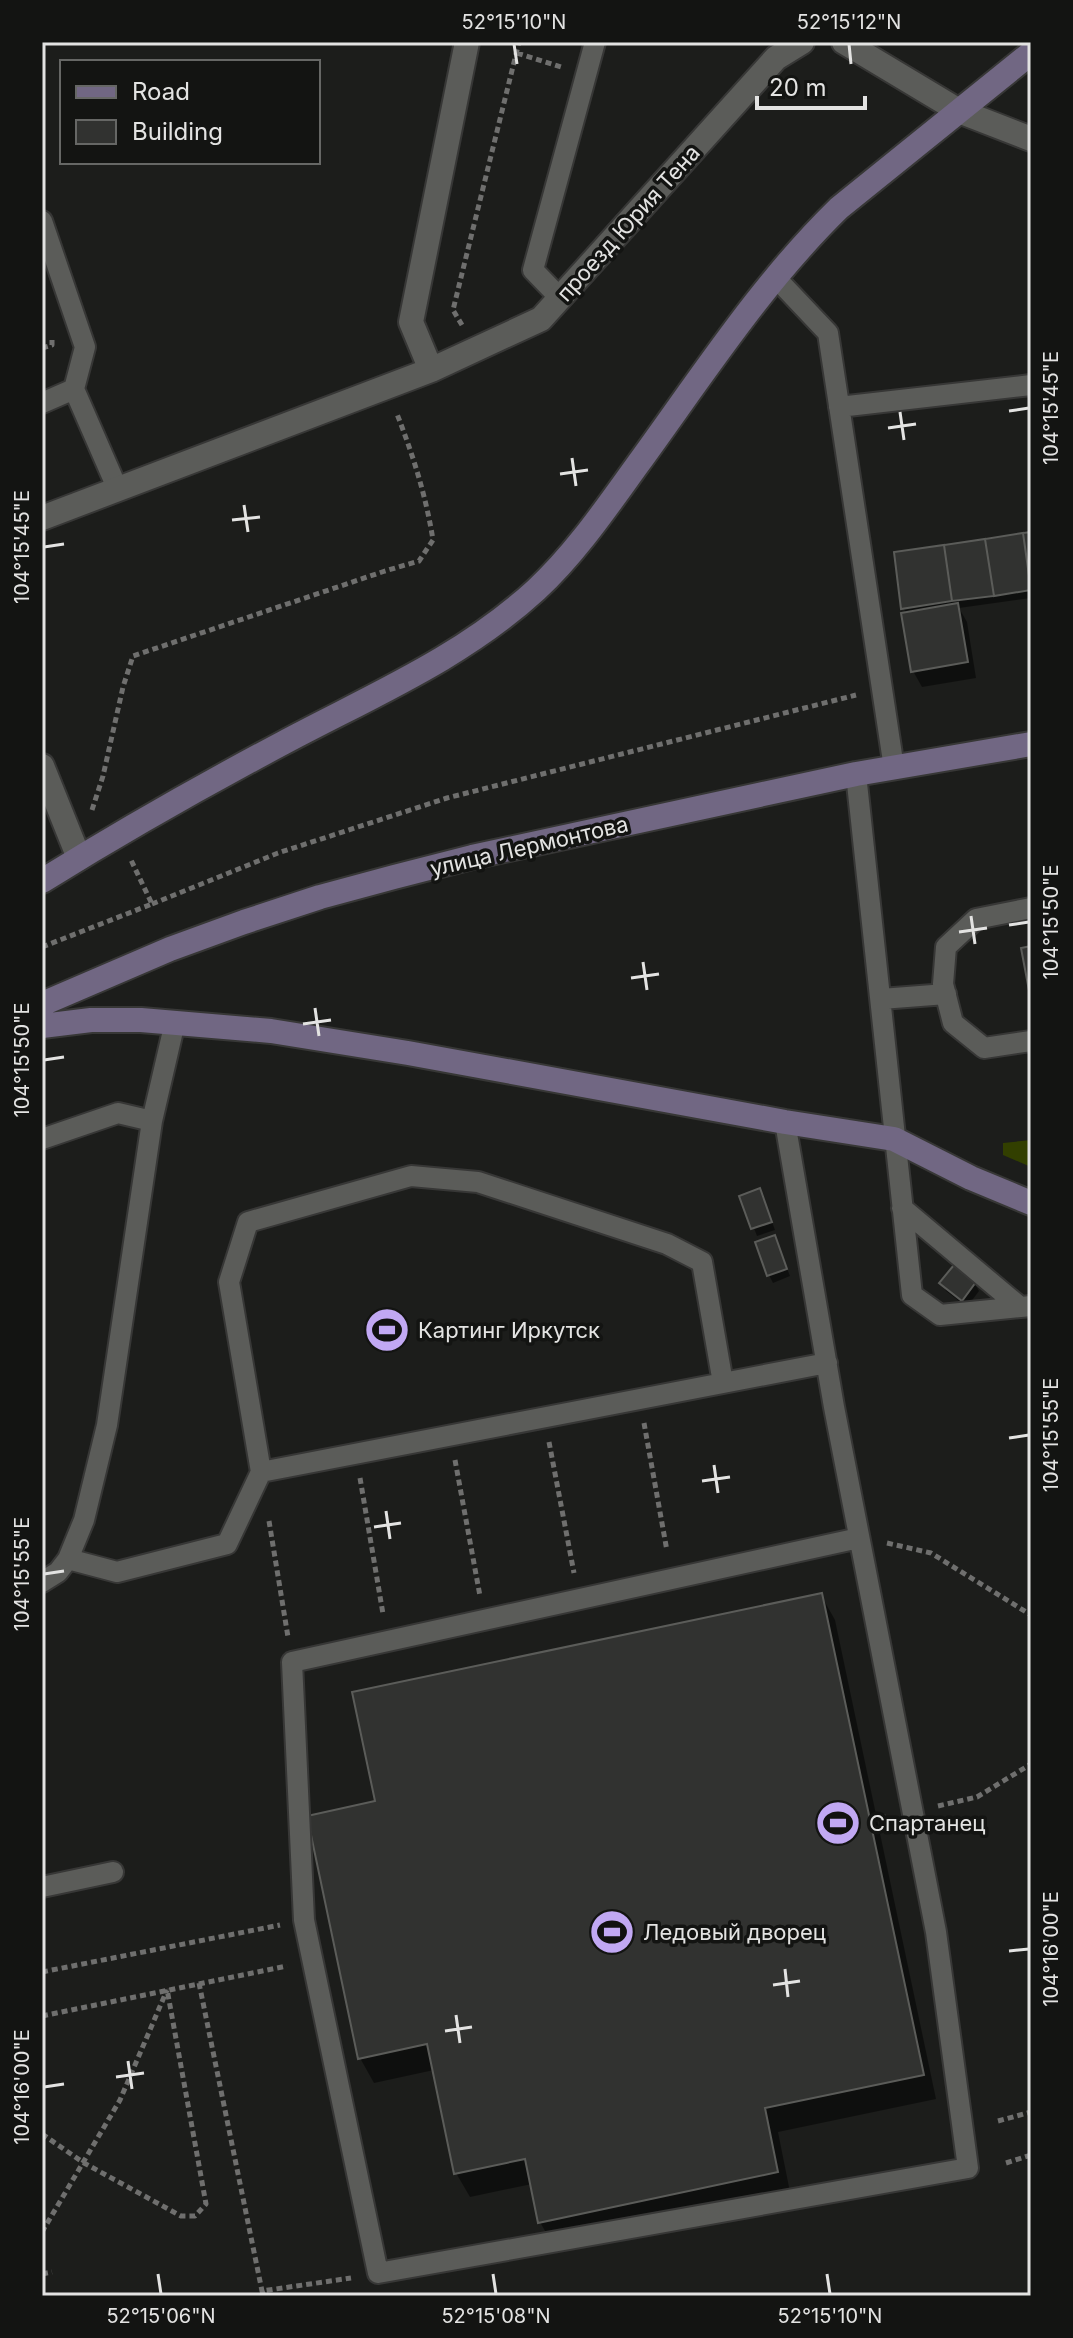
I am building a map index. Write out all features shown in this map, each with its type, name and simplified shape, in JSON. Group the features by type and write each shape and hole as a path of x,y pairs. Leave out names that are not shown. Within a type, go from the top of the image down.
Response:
{"main road":[{"path":"42,881 284,743 417,674 504,618 538,588 583,537 756,301 811,235 839,208 1031,53"},
{"name":"улица Лермонтова","path":"42,1004 170,949 320,897 472,857 856,774 1031,744"},
{"path":"42,1026 91,1020 175,1022 271,1031 894,1139 971,1178 1031,1203"},
{"path":"971,1178 1031,1216"}],"street":[{"path":"431,370 411,322 467,42"},
{"name":"проезд Юрия Тена","path":"42,518 431,370 541,319 776,58 802,42"},
{"path":"844,42 959,111 1031,139"},
{"path":"42,766 79,858"}],"lane":[{"path":"560,298 533,270 595,42"},
{"path":"42,221 85,347 74,389 118,490"},
{"path":"776,278 828,333 894,768"},
{"path":"839,407 1031,385"},
{"path":"42,403 74,389"},
{"path":"856,774 912,1295 940,1315 1026,1306"},
{"path":"1031,908 976,919 946,947 943,984 953,1023 984,1048 1031,1041"},
{"path":"881,999 946,994"},
{"path":"42,1582 58,1572 68,1559 84,1520 107,1425 152,1121 175,1022"},
{"path":"42,1139 118,1113 152,1121"},
{"path":"785,1122 859,1538 936,1932 968,2168 378,2273 304,1920 292,1662 859,1538"},
{"path":"68,1559 117,1572 227,1544 261,1472 229,1282 248,1222 411,1176 478,1182 667,1244 702,1262 723,1383"},
{"path":"902,1208 1026,1306"},
{"path":"261,1472 827,1363"},
{"path":"42,1887 113,1872"}],"path":[{"path":"477,350 453,310 519,42"},
{"path":"517,53 539,60"},
{"path":"87,821 97,801 133,656 419,561 433,540 428,510 411,449 393,406"},
{"path":"42,947 278,853 447,798 837,699"},
{"path":"120,835 152,904"},
{"path":"640,1399 671,1579"},
{"path":"545,1417 579,1599"},
{"path":"451,1435 462,1509 485,1620"},
{"path":"355,1454 387,1641"},
{"path":"859,1538 931,1553 1031,1615"},
{"path":"274,1549 292,1662"},
{"path":"913,1812 977,1797 1031,1764"},
{"path":"42,1972 304,1920"},
{"path":"42,2016 311,1961"},
{"path":"199,1983 263,2294 378,2273"},
{"path":"42,2232 120,2100 167,1989"},
{"path":"42,2134 84,2163 181,2216 195,2216 206,2204 167,1989"},
{"path":"998,2121 1031,2112"},
{"path":"1006,2163 1031,2155"},
{"path":"42,2274 52,2272"}],"green space":[{"path":"1031,1140 1031,1167 1003,1155 1003,1143"}],"building":[{"path":"1031,532 1031,589 1023,533"},
{"path":"1023,533 1031,590 994,596 985,539"},
{"path":"985,539 994,596 952,601 944,545"},
{"path":"944,545 952,601 901,609 894,552"},
{"path":"958,603 968,662 911,672 901,613"},
{"path":"1031,946 1031,1001 1021,948"},
{"path":"760,1188 772,1222 751,1229 739,1196"},
{"path":"775,1235 787,1269 767,1276 755,1242"},
{"path":"954,1265 976,1282 962,1301 939,1283"},
{"name":"Ледовый дворец","path":"822,1593 924,2075 765,2108 778,2172 538,2223 525,2159 454,2174 427,2044 358,2059 307,1816 375,1801 352,1692"}],"place":[{"name":"Картинг Иркутск","path":"387,1330"},
{"name":"Спартанец","path":"838,1823"},
{"name":"Ледовый дворец","path":"612,1932"}]}
